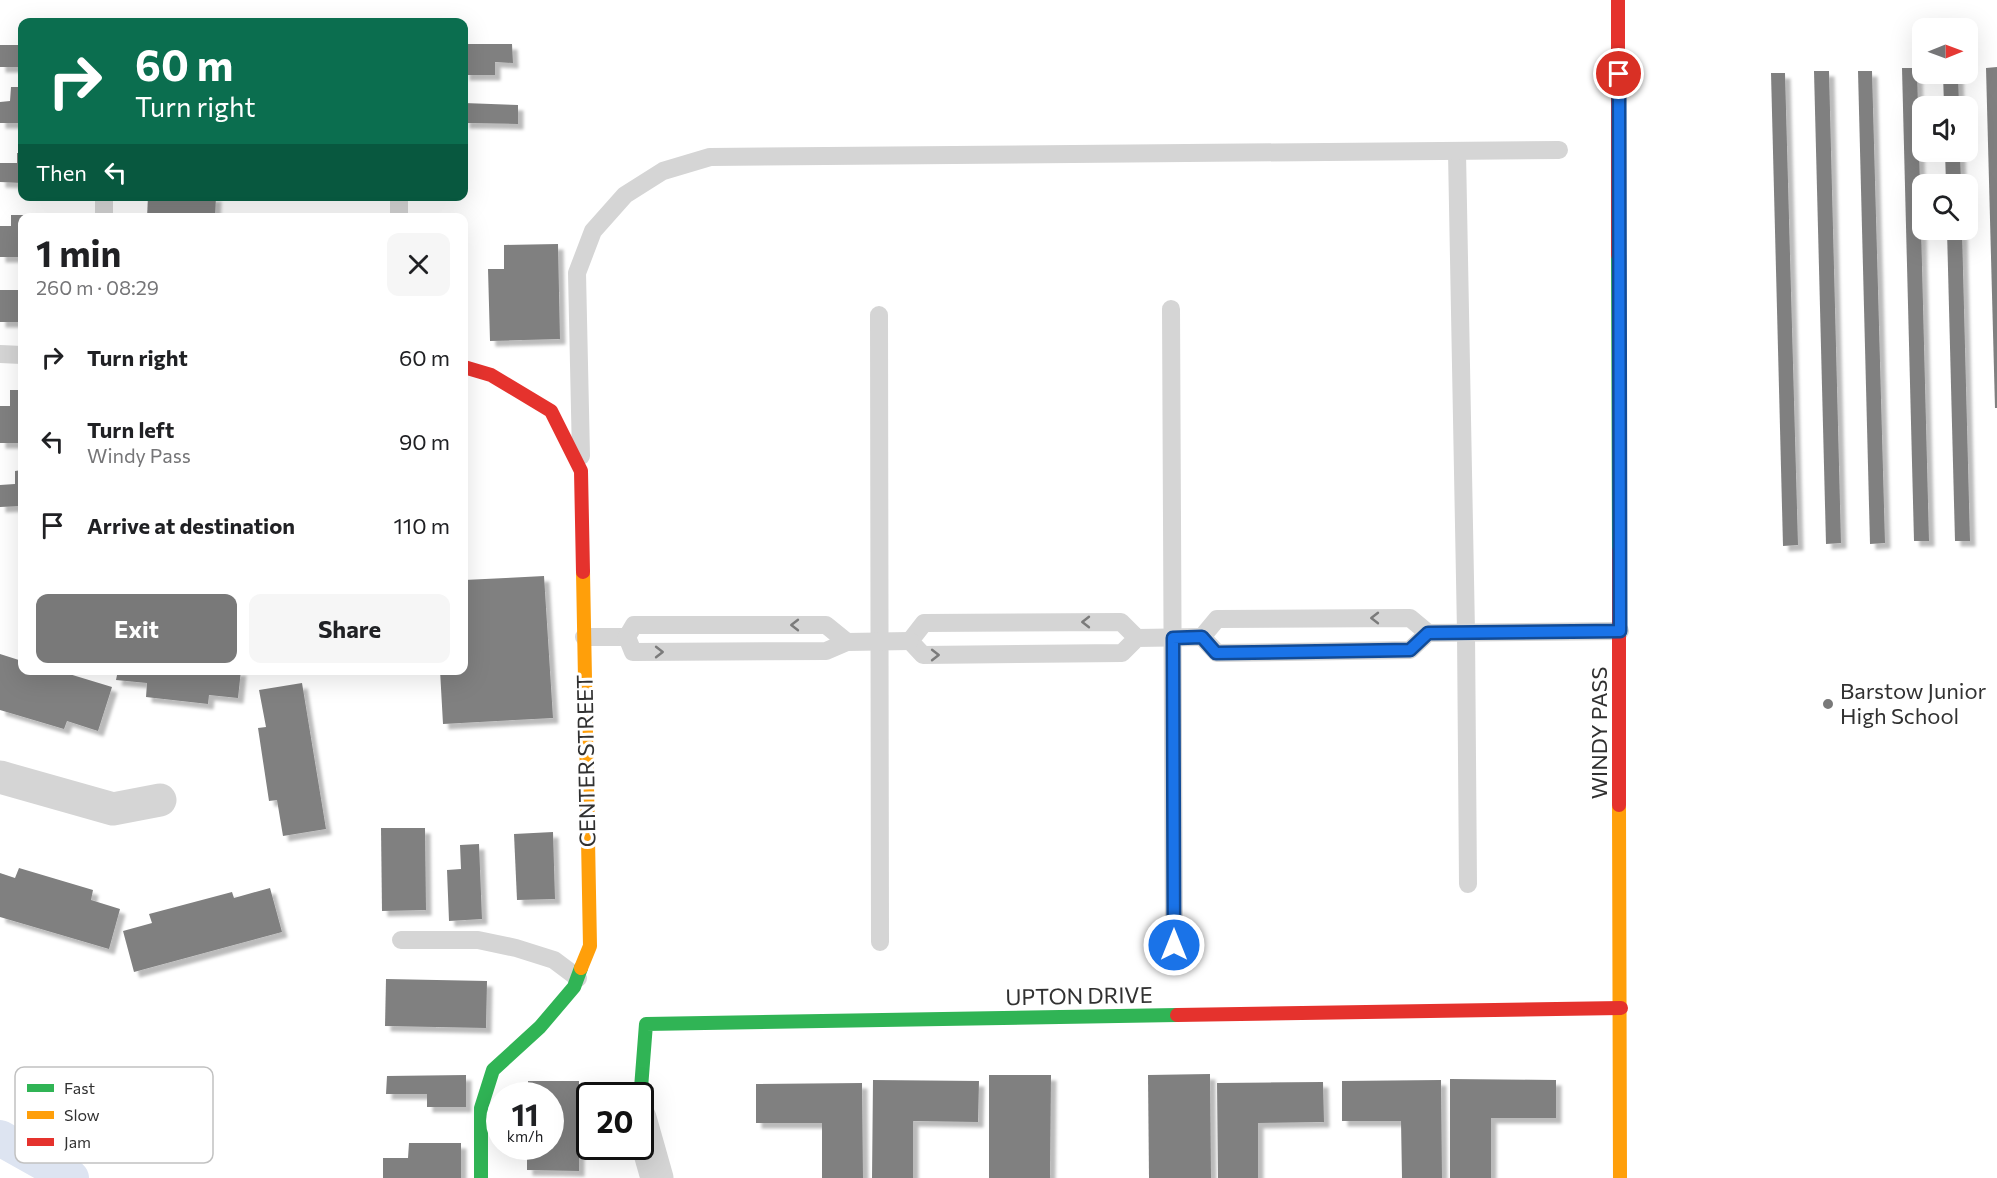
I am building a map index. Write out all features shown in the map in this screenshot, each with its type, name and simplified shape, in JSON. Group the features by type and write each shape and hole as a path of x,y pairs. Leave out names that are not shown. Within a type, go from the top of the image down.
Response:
{"street":[{"name":"WINDY PASS","path":"1618,0 1620,1178"},
{"name":"CENTER STREET","path":"468,368 491,375 551,411 581,471 590,946 574,987 540,1027 493,1070 480,1108 481,1178"},
{"path":"0,777 113,809 160,800"},
{"name":"UPTON DRIVE","path":"641,1082 646,1024 1621,1008"},
{"path":"652,1160 657,1178"}],"lane":[{"path":"581,471 577,273 593,231 625,195 663,171 710,157 1559,150"},
{"path":"1457,152 1468,884"},
{"path":"1171,309 1174,945"},
{"path":"879,315 880,942"},
{"path":"0,354 18,355"},
{"path":"1202,637 1216,619 1410,618 1428,633 1620,631"},
{"path":"910,641 924,623 1121,622 1137,638 1202,637"},
{"path":"627,637 634,625 826,625 847,642"},
{"path":"1202,637 1216,653 1410,650 1428,633"},
{"path":"584,637 627,637"},
{"path":"627,637 633,652 826,651 847,642 910,641 923,655 1122,653 1137,638"},
{"path":"401,940 478,940 516,948 554,960 578,978"}],"building":[{"path":"468,44 512,44 513,63 495,62 495,75 468,75"},
{"path":"0,45 18,45 18,67 0,67"},
{"path":"1997,67 1997,408 1995,408 1986,68"},
{"path":"1902,68 1912,68 1912,84 1917,84 1918,96 1912,96 1912,162 1919,162 1920,174 1912,174 1912,240 1921,240 1929,541 1914,541"},
{"path":"1814,71 1829,71 1841,543 1826,544"},
{"path":"1858,71 1872,71 1885,543 1870,544"},
{"path":"1771,73 1785,73 1798,545 1783,546"},
{"path":"1943,84 1958,84 1959,96 1944,96"},
{"path":"11,87 18,87 18,123 0,123 0,102 10,101"},
{"path":"468,103 518,105 518,124 468,123"},
{"path":"18,153 18,183 0,182 0,163 17,163"},
{"path":"1945,162 1960,162 1961,174 1946,174"},
{"path":"148,201 216,201 215,213 147,213"},
{"path":"11,215 18,215 18,257 0,257 0,226 11,226"},
{"path":"1947,240 1962,240 1970,541 1955,541"},
{"path":"558,244 560,339 490,341 488,269 504,269 504,245"},
{"path":"0,290 18,290 18,322 0,322"},
{"path":"10,390 18,390 18,443 0,443 0,406 10,406"},
{"path":"15,471 18,471 18,506 0,507 0,485 15,484"},
{"path":"544,576 553,718 443,724 440,675 468,675 468,580"},
{"path":"0,654 18,660 18,675 72,675 112,687 98,731 67,721 64,729 0,710"},
{"path":"117,675 240,675 238,698 209,695 208,704 146,697 147,683 116,680"},
{"path":"302,683 326,829 283,836 277,800 269,801 258,728 266,727 259,690"},
{"path":"381,828 425,828 426,910 382,911"},
{"path":"553,832 555,899 517,900 514,834"},
{"path":"479,844 482,919 449,921 447,870 461,869 460,845"},
{"path":"19,868 93,890 91,900 120,909 109,949 0,917 0,873 15,878"},
{"path":"270,888 282,932 134,972 123,931 152,923 149,914 232,892 234,898"},
{"path":"386,979 487,981 486,1028 385,1026"},
{"path":"1210,1074 1211,1178 1149,1178 1148,1075"},
{"path":"466,1075 466,1107 427,1107 427,1094 386,1094 387,1076"},
{"path":"989,1075 1051,1075 1050,1178 989,1178"},
{"path":"1450,1079 1556,1080 1556,1118 1491,1118 1491,1178 1450,1178"},
{"path":"873,1080 979,1081 978,1122 913,1121 913,1178 872,1178"},
{"path":"1441,1080 1442,1178 1402,1178 1401,1121 1342,1121 1342,1081"},
{"path":"579,1081 576,1082 576,1160 579,1160 579,1171 527,1170 527,1160 564,1160 564,1082 528,1082"},
{"path":"1323,1082 1324,1122 1258,1123 1258,1178 1218,1178 1217,1083"},
{"path":"862,1083 863,1178 822,1178 822,1123 756,1123 756,1084"},
{"path":"409,1143 461,1143 461,1178 383,1178 383,1158 408,1158"}],"waterway":[{"path":"0,1138 15,1146"},
{"path":"44,1163 71,1178"}],"traffic: fast":[{"path":"1618,255 1619,551"},
{"path":"481,1178 481,1108 493,1070 540,1027 574,987 581,968"},
{"path":"641,1082 646,1024 1177,1015"}],"traffic: slow":[{"path":"581,968 590,946 583,572"},
{"path":"1619,805 1620,1178"}],"traffic: jam":[{"path":"1618,0 1618,255"},
{"path":"468,368 491,375 551,411 581,471 583,572"},
{"path":"1619,551 1619,805"},
{"path":"1177,1015 1621,1008"}],"place":[{"name":"Barstow Junior High School","path":"1828,704"}],"route":[{"path":"1174,945 1173,638 1202,637 1216,653 1410,650 1428,633 1620,631 1619,74"}]}
